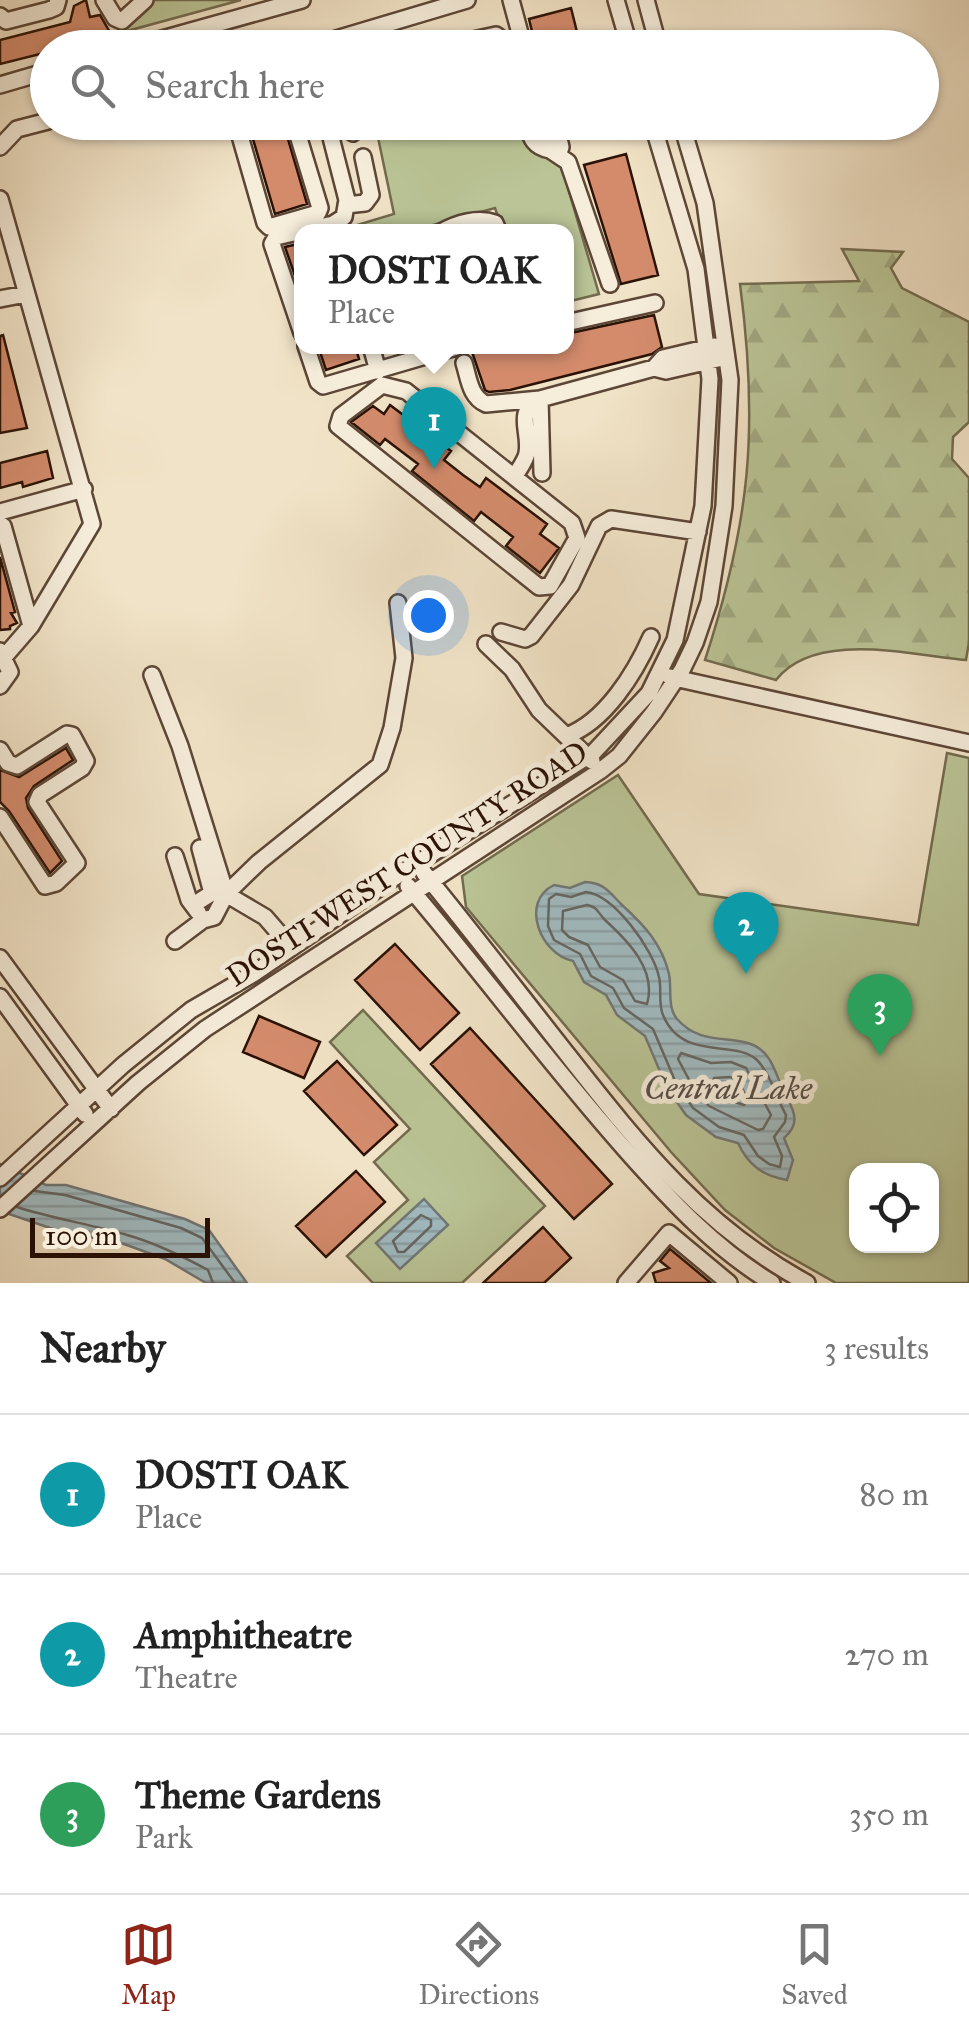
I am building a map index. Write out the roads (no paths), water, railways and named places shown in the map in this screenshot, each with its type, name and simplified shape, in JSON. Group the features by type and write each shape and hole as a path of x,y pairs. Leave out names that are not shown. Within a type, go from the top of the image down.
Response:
{"street":[{"path":"0,16 6,21 49,10 56,7 58,0"},
{"path":"104,0 124,30"},
{"path":"122,22 145,0"},
{"path":"194,30 302,0"},
{"path":"365,30 467,0"},
{"path":"511,0 519,30"},
{"path":"521,0 529,30"},
{"path":"616,0 625,30"},
{"path":"646,0 654,30"},
{"path":"0,85 30,76"},
{"path":"2,142 17,129 30,125"},
{"path":"241,140 269,226 318,213 320,208 299,140"},
{"path":"331,140 346,206 344,218 338,224"},
{"path":"531,140 568,162 610,284"},
{"path":"550,140 554,152"},
{"path":"554,152 562,147 560,140"},
{"name":"DOSTI WEST COUNTY ROAD","path":"0,1178 191,1010 253,974 398,875 588,756 659,676 675,640 703,506 710,379 696,269 657,140"},
{"name":"DOSTI WEST COUNTY ROAD","path":"0,1209 205,1029 600,772 619,756 676,677 695,643 708,602 723,516 730,380 705,203 686,140"},
{"path":"346,206 365,203 371,195 363,157"},
{"path":"0,200 6,244 26,294 92,524 31,626 2,654 10,672 0,686"},
{"path":"464,224 490,220 496,224"},
{"path":"294,234 276,237 272,244 294,309"},
{"path":"679,292 699,290"},
{"path":"0,299 26,294"},
{"path":"574,321 655,302"},
{"path":"464,363 478,400 486,404 540,399 654,368 662,358 726,350"},
{"path":"309,354 318,382 324,386 434,354"},
{"path":"373,354 378,371"},
{"path":"382,386 396,386 515,476 576,527 576,538 547,588 539,587 338,426 342,416 382,386"},
{"path":"540,399 542,473"},
{"path":"515,476 528,455 524,417 532,403 540,399"},
{"path":"0,512 84,489"},
{"path":"502,632 525,639 531,636 571,585 600,526 610,519 698,532"},
{"path":"0,528 3,526 31,626"},
{"path":"175,941 214,916 226,894 259,862 380,765 392,728 404,658 398,604"},
{"path":"566,736 602,712 634,671 651,637"},
{"path":"486,644 498,653 539,710 600,772"},
{"path":"152,674 180,746 226,894 265,917 292,947"},
{"path":"659,676 969,743"},
{"path":"0,750 8,763 16,766 67,734 72,735 86,761 82,768 40,795 37,802 76,863 56,883 46,886 0,817"},
{"path":"192,905 212,893 200,848"},
{"path":"175,856 192,905 203,920"},
{"path":"416,864 609,1120"},
{"path":"398,875 681,1204 740,1242 772,1277 807,1283"},
{"path":"0,958 111,1108"},
{"path":"253,974 266,990"},
{"path":"0,996 94,1125"},
{"path":"626,1283 668,1233 681,1204"},
{"path":"668,1233 729,1283"}],"water":[{"name":"Central Lake","path":"585,882 606,889 657,944 669,974 671,1003 677,1019 700,1035 748,1043 767,1056 794,1114 792,1129 784,1138 793,1160 787,1180 764,1172 746,1158 738,1143 716,1137 686,1115 667,1088 645,1036 617,1015 606,995 584,982 573,961 562,957 544,939 536,915 543,893 554,885 570,888"},
{"path":"0,1164 46,1185 66,1185 185,1219 209,1230 247,1283 206,1283 165,1259 124,1244 59,1231 0,1211"},
{"path":"424,1199 448,1225 400,1269 376,1243"}],"place":[{"name":"DOSTI OAK","path":"434,469"},
{"name":"Amphitheatre","path":"746,974"},
{"name":"Theme Gardens","path":"880,1056"}]}
